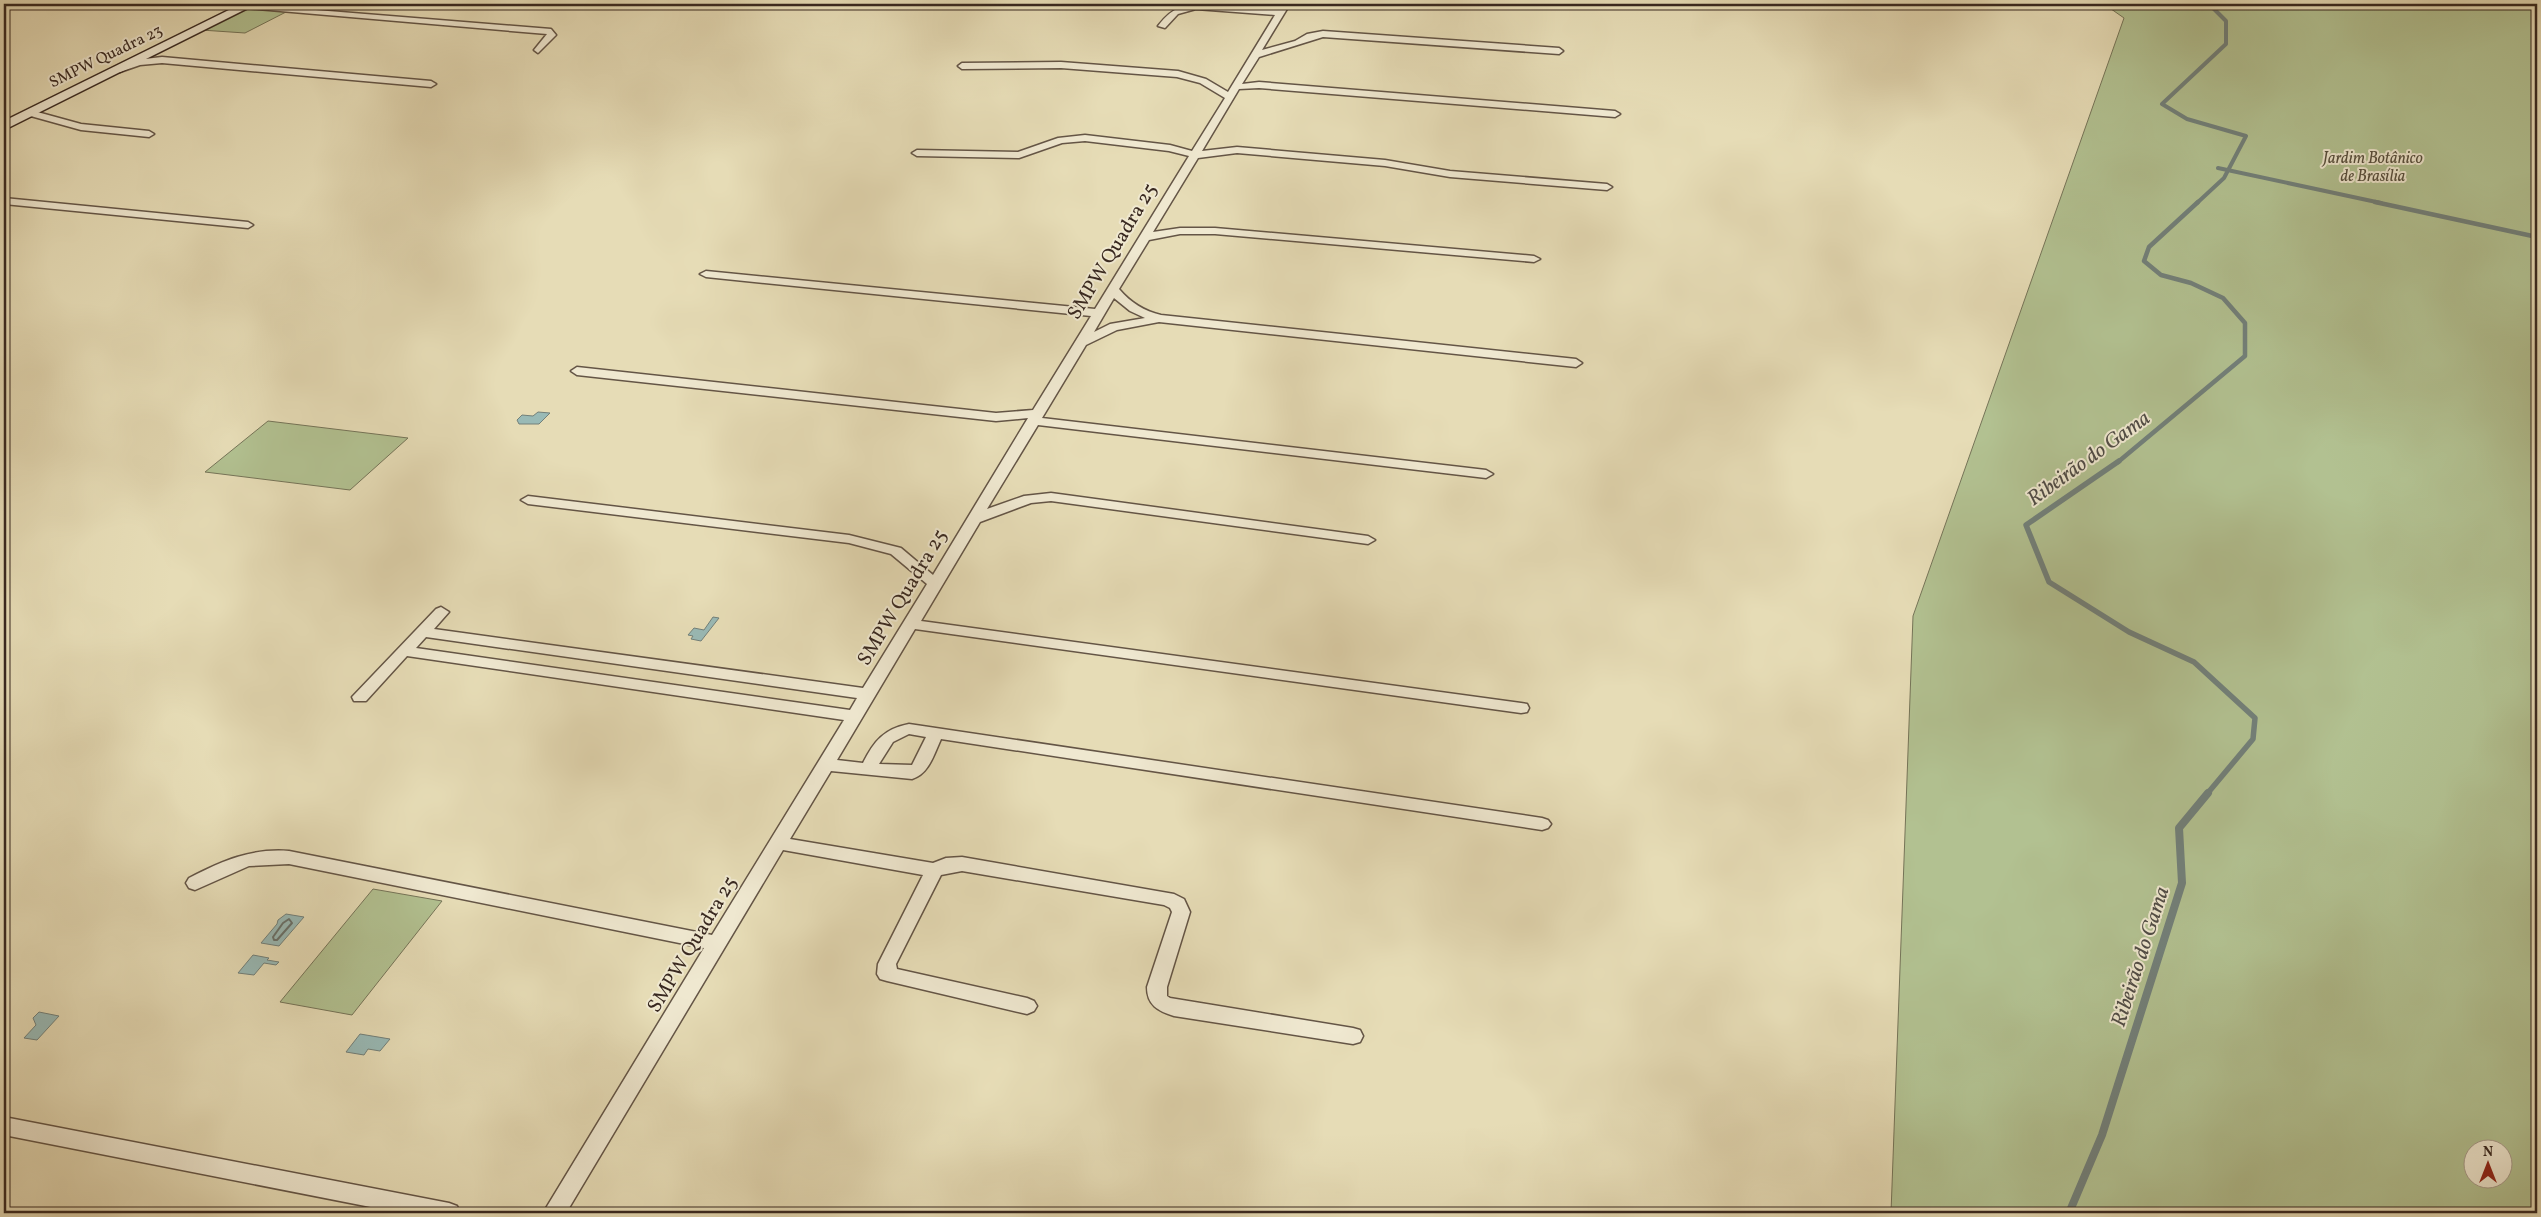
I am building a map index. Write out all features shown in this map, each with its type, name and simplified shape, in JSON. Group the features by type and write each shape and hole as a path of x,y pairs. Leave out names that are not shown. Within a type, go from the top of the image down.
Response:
{"street":[{"path":"213,4 551,32 552,35 538,50"},
{"name":"SMPW Quadra 23","path":"4,126 162,48 239,6"},
{"path":"1162,26 1175,12 1188,8 1283,8"},
{"name":"SMPW Quadra 25","path":"554,1213 1195,155 1233,86 1255,55 1283,8"},
{"path":"1255,55 1298,43 1310,36 1323,34 1559,52"},
{"path":"162,48 160,51 161,57 171,60"},
{"path":"119,69 151,60 171,60 431,84"},
{"path":"962,66 1073,65 1178,74 1233,86 1259,85 1615,114"},
{"path":"1204,81 1233,86"},
{"path":"30,113 79,126 149,134"},
{"path":"918,152 1019,155 1061,140 1076,138 1170,148 1195,155 1237,150 1385,163 1450,174 1607,187"},
{"path":"1204,139 1237,150"},
{"path":"4,201 248,226"},
{"path":"1145,237 1180,231 1216,231 1534,259"},
{"path":"706,274 1099,313"},
{"path":"1113,289 1130,308 1161,319 1576,363"},
{"path":"1080,343 1114,327 1161,319"},
{"path":"577,371 1033,421 1486,474"},
{"path":"974,519 1017,502 1051,497 1368,540"},
{"path":"528,500 849,539 896,551 935,584"},
{"path":"360,697 441,612"},
{"path":"911,624 1521,708"},
{"path":"423,632 869,694"},
{"path":"404,651 855,716"},
{"path":"578,676 595,656"},
{"path":"767,703 782,682"},
{"path":"868,770 885,738 895,731 909,729 1542,824"},
{"path":"826,765 908,774 916,771 936,734"},
{"path":"779,843 934,870 946,864 962,864 1176,902 1180,912 1157,987 1158,999 1161,1003 1174,1008 1353,1036"},
{"path":"195,883 245,859 270,855 284,856 717,943"},
{"path":"934,870 887,964 887,974 1027,1006"},
{"path":"4,1126 449,1213"}],"green space":[{"name":"Jardim Botânico de Brasília","path":"2104,4 2537,4 2537,1213 1891,1213 1913,616 2124,18"},
{"path":"245,8 286,12 245,33 201,30"},
{"path":"268,421 408,438 350,490 205,472"},
{"path":"373,889 442,901 352,1015 280,1002"}],"water":[{"path":"538,412 550,413 539,424 519,424 517,420 522,415 533,416"},
{"path":"713,617 719,618 701,641 691,639 693,636 688,635 694,628 704,630"},
{"path":"286,914 304,917 279,946 261,943 277,924 278,920"},
{"path":"253,955 279,962 276,965 264,963 254,975 238,973"},
{"path":"39,1012 59,1016 37,1040 24,1038 36,1025 33,1018"},
{"path":"360,1034 390,1039 380,1051 368,1049 364,1055 346,1052"}],"waterway":[{"name":"Ribeirão do Gama","path":"2209,4 2226,21 2226,44 2162,104 2187,119 2246,136 2228,170"},
{"path":"2218,168 2228,170"},
{"name":"Ribeirão do Gama","path":"2197,203 2224,178 2228,170"},
{"path":"2228,170 2381,203"},
{"name":"Ribeirão do Gama","path":"2118,462 2245,356 2245,323 2223,298 2191,283 2161,275 2144,261 2149,247 2198,202"},
{"path":"2375,202 2537,237"},
{"name":"Ribeirão do Gama","path":"2119,461 2026,525 2049,582 2129,632 2194,662 2255,718 2253,739 2207,794"},
{"name":"Ribeirão do Gama","path":"2069,1213 2102,1135 2182,883 2179,828 2208,793"}]}
